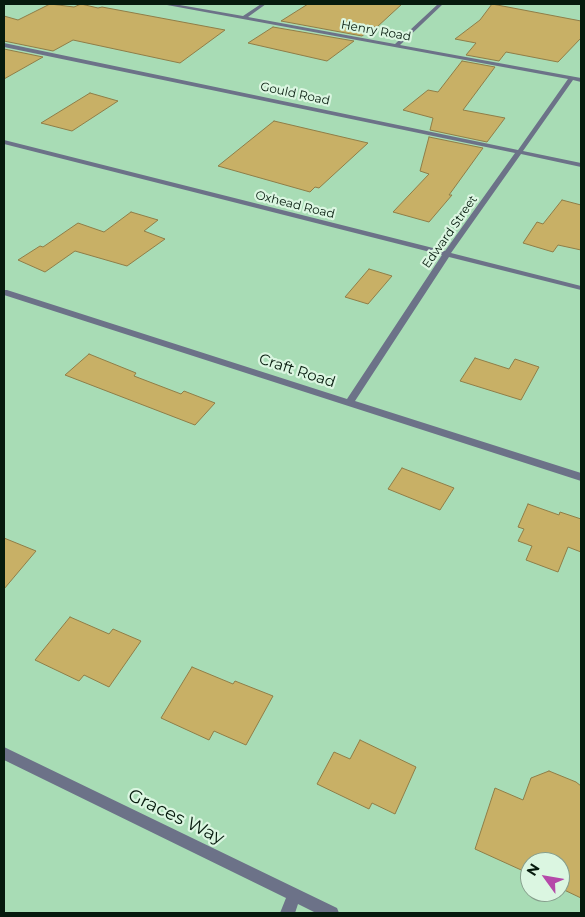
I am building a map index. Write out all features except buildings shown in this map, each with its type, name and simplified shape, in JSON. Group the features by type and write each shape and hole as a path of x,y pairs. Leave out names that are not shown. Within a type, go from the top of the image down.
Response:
{"street":[{"name":"Henry Road","path":"167,4 581,80"},
{"path":"244,18 264,4"},
{"path":"397,45 441,4"},
{"name":"Gould Road","path":"4,45 581,165"},
{"name":"Edward Street","path":"349,403 446,255 572,78"},
{"name":"Oxhead Road","path":"4,142 581,288"},
{"name":"Craft Road","path":"4,292 581,477"},
{"name":"Graces Way","path":"4,754 332,913"},
{"path":"287,913 295,895"}]}
